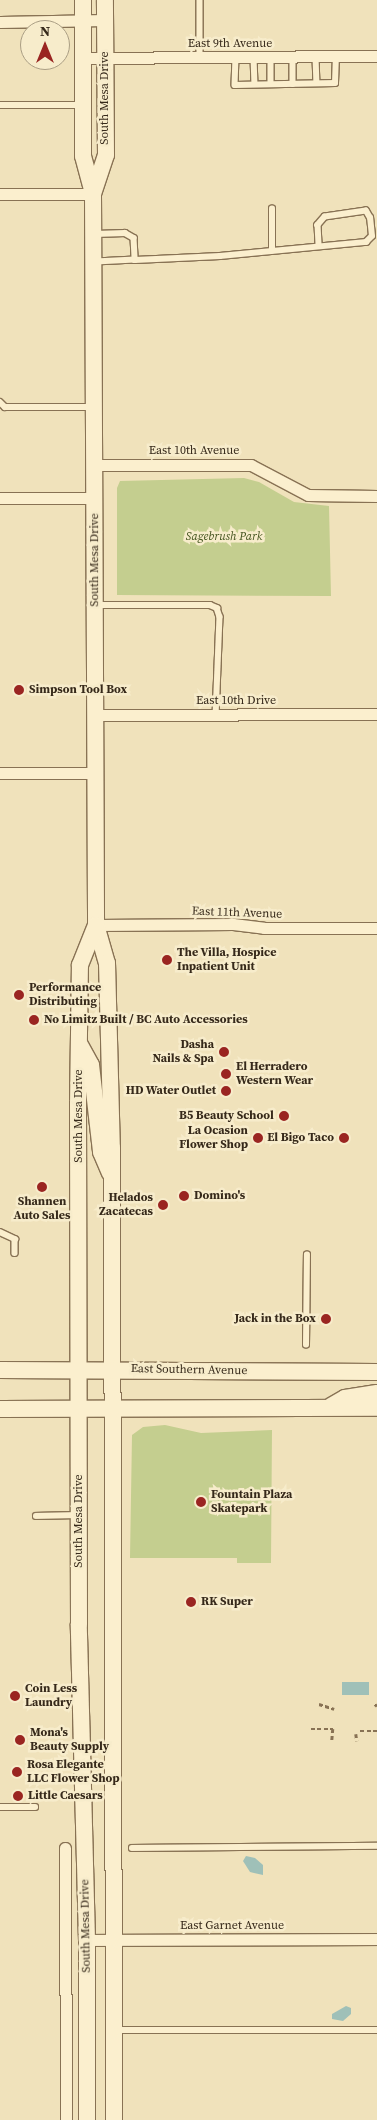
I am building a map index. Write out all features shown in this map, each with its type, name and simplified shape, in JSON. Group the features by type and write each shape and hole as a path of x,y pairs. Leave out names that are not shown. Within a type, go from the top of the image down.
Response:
{"main road":[{"name":"South Mesa Drive","path":"82,0 83,156 94,194 96,926 107,963 112,1179 114,1410 114,2120"},
{"name":"South Mesa Drive","path":"94,194 106,155 105,0"},
{"name":"South Mesa Drive","path":"87,2120 87,1940 79,1515 79,1043 80,965 96,926"},
{"path":"79,1043 91,1065 101,1152 112,1179"},
{"name":"East Southern Avenue","path":"0,1370 113,1369 377,1372"},
{"path":"327,1408 345,1398 377,1393"},
{"path":"0,1409 377,1408"}],"street":[{"path":"0,22 105,20"},
{"name":"East 9th Avenue","path":"83,58 377,56"},
{"path":"0,194 94,194"},
{"name":"East 10th Avenue","path":"94,465 251,465 308,495 377,496"},
{"path":"0,498 94,498"},
{"name":"East 10th Drive","path":"95,715 377,714"},
{"path":"0,773 95,773"},
{"name":"East 11th Avenue","path":"96,926 233,924 264,928 377,928"},
{"name":"South Mesa Drive","path":"65,1848 66,2120"},
{"name":"East Garnet Avenue","path":"87,1940 377,1939"}],"lane":[{"path":"200,0 200,58"},
{"path":"236,57 236,85 335,83 336,56"},
{"path":"254,57 255,84"},
{"path":"271,57 271,84"},
{"path":"293,57 293,84"},
{"path":"316,57 317,83"},
{"path":"0,105 84,105"},
{"path":"272,209 272,251"},
{"path":"94,262 272,251 366,242 375,236 366,211 325,217 318,225 319,246"},
{"path":"94,234 125,233 134,238 135,260"},
{"path":"0,402 5,407 94,407"},
{"path":"95,605 210,605 217,608 220,627 216,714"},
{"path":"0,1232 14,1239 15,1253"},
{"path":"306,1345 307,1255"},
{"path":"36,1516 79,1515"},
{"path":"0,1807 35,1807"},
{"path":"132,1848 377,1846"},
{"path":"113,2030 377,2030"}],"path":[{"path":"319,1704 334,1709"},
{"path":"311,1729 333,1729 332,1741"},
{"path":"360,1731 377,1731"},
{"path":"356,1734 357,1740"}],"green space":[{"name":"Sagebrush Park","path":"244,478 259,482 294,502 329,506 331,596 117,595 117,488 120,481"},
{"name":"Fountain Plaza Skatepark","path":"165,1425 201,1433 272,1430 271,1563 237,1563 237,1558 130,1558 132,1435 143,1427"}],"water":[{"path":"342,1682 369,1682 369,1695 342,1695"},
{"path":"246,1856 255,1858 263,1865 263,1875 250,1872 243,1861"},
{"path":"346,2006 351,2008 351,2014 343,2021 332,2019 332,2014"}],"place":[{"name":"Simpson Tool Box","path":"19,690"},
{"name":"The Villa, Hospice Inpatient Unit","path":"167,960"},
{"name":"Performance Distributing","path":"19,995"},
{"name":"No Limitz Built / BC Auto Accessories","path":"34,1020"},
{"name":"Dasha Nails & Spa","path":"224,1052"},
{"name":"El Herradero Western Wear","path":"226,1074"},
{"name":"HD Water Outlet","path":"226,1091"},
{"name":"B5 Beauty School","path":"284,1116"},
{"name":"La Ocasion Flower Shop","path":"258,1138"},
{"name":"El Bigo Taco","path":"344,1138"},
{"name":"Shannen Auto Sales","path":"42,1187"},
{"name":"Domino's","path":"184,1196"},
{"name":"Helados Zacatecas","path":"163,1205"},
{"name":"Jack in the Box","path":"326,1319"},
{"name":"Fountain Plaza Skatepark","path":"201,1502"},
{"name":"RK Super","path":"191,1602"},
{"name":"Coin Less Laundry","path":"15,1696"},
{"name":"Mona's Beauty Supply","path":"20,1740"},
{"name":"Rosa Elegante LLC Flower Shop","path":"17,1772"},
{"name":"Little Caesars","path":"18,1796"}]}
